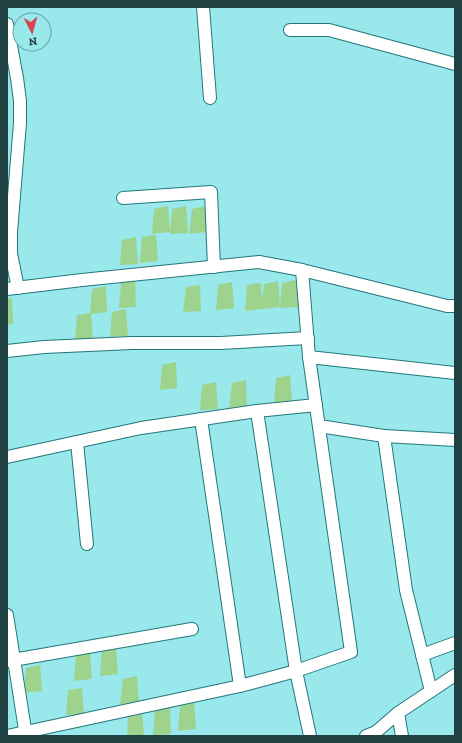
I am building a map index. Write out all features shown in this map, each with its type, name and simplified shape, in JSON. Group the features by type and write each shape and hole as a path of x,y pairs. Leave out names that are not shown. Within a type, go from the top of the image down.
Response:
{"street":[{"path":"203,7 210,98"},
{"path":"7,24 20,101 20,123 11,232 12,289 82,280 259,262 302,270 447,306 455,306"},
{"path":"290,30 329,30 455,64"},
{"path":"124,198 211,192 214,267"},
{"path":"7,736 26,734 240,686 296,671 352,652 309,357 302,270"},
{"path":"7,351 44,347 125,343 221,343 308,338"},
{"path":"309,357 455,373"},
{"path":"7,457 141,428 257,410 316,405"},
{"path":"257,410 296,671 310,736"},
{"path":"201,419 240,686"},
{"path":"319,426 384,436 454,443"},
{"path":"384,436 406,590 431,691"},
{"path":"77,442 86,544"},
{"path":"7,615 10,660 26,734"},
{"path":"10,660 192,629"},
{"path":"422,655 455,643"},
{"path":"366,736 376,732 398,713 455,675"},
{"path":"398,713 402,736"}],"building":[{"path":"168,206 170,232 152,234 154,209"},
{"path":"186,206 188,233 170,234 172,209"},
{"path":"206,206 207,232 189,234 192,209"},
{"path":"156,235 158,261 140,263 142,237"},
{"path":"136,237 138,264 120,265 122,240"},
{"path":"135,280 136,307 119,308 121,283"},
{"path":"296,280 298,307 280,308 282,283"},
{"path":"278,281 280,307 245,311 247,285 261,283 262,301 264,284"},
{"path":"232,282 234,308 216,310 218,285"},
{"path":"200,285 201,311 183,312 186,287"},
{"path":"106,286 107,312 91,314 93,339 75,340 77,315 90,313 92,289"},
{"path":"12,298 13,324 7,325 7,299"},
{"path":"126,309 128,336 110,337 112,312"},
{"path":"176,362 177,388 160,390 162,365"},
{"path":"290,375 292,402 274,403 276,378"},
{"path":"246,380 247,407 229,408 232,383"},
{"path":"216,382 218,409 200,410 202,385"},
{"path":"116,648 118,674 100,676 102,651"},
{"path":"90,653 92,679 74,681 76,656"},
{"path":"40,665 42,691 24,693 26,668"},
{"path":"137,676 139,703 120,704 123,679"},
{"path":"82,688 84,714 66,715 68,690"},
{"path":"194,703 196,729 178,731 180,706"},
{"path":"170,708 171,734 153,736 155,710"},
{"path":"142,714 144,736 127,736 128,717"}]}
